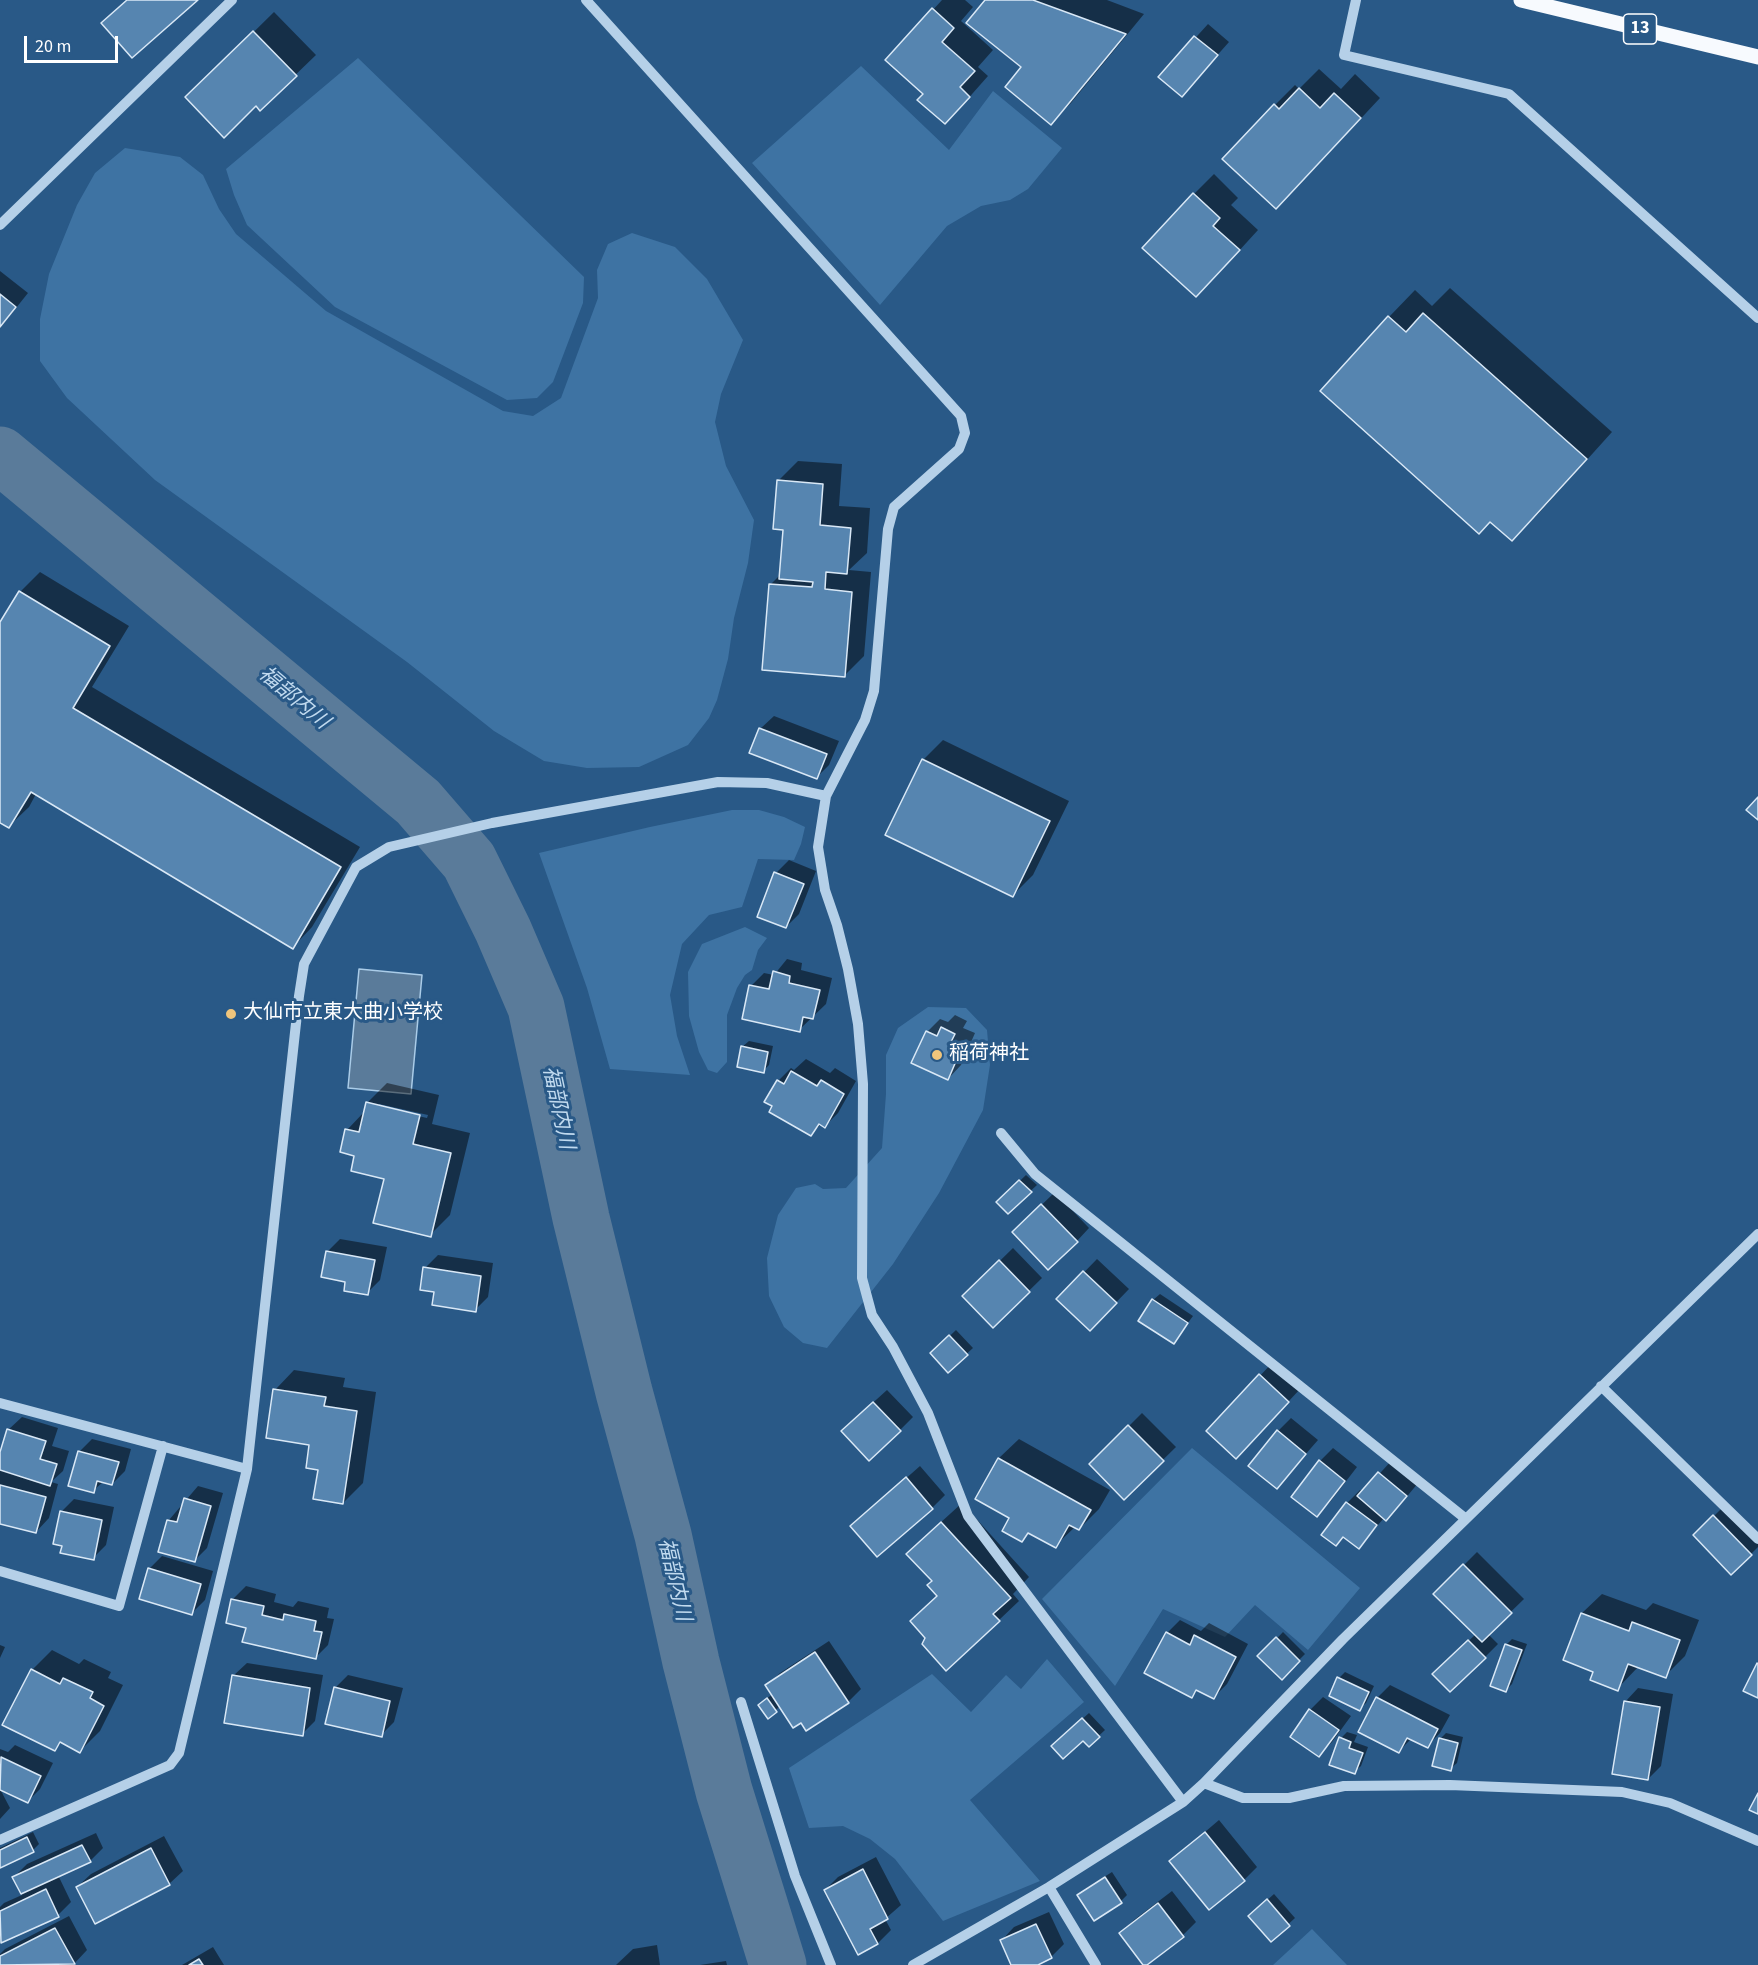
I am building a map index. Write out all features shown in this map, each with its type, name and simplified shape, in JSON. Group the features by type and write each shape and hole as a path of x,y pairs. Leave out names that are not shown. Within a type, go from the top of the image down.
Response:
{"main road":[{"name":"13","path":"1521,0 1758,57"}],"street":[{"path":"0,225 232,0"},
{"path":"586,0 961,416 965,433 959,449 894,507 888,530 874,691 865,720 826,796 818,847 825,890 848,969 858,1024 863,1084 862,1278 872,1316 893,1347 928,1413 968,1516 1183,1802"},
{"path":"1356,0 1344,55 1509,94 1758,318"},
{"path":"0,1840 170,1765 179,1753 247,1469 304,964 356,867 389,847 492,823 718,782 767,783 826,796"},
{"path":"1001,1133 1035,1174 1466,1519"},
{"path":"913,1965 1049,1887 1183,1802 1343,1639 1758,1234"},
{"path":"1601,1386 1758,1539"},
{"path":"0,1402 247,1469"},
{"path":"0,1571 119,1606 163,1446"},
{"path":"741,1702 795,1876 831,1965"},
{"path":"1204,1783 1243,1798 1288,1798 1344,1786 1450,1785 1622,1792 1670,1803 1758,1841"},
{"path":"1049,1887 1096,1965"}],"shaded area":[{"path":"358,58 584,277 583,303 553,382 537,398 507,400 335,307 247,225 226,169"},
{"path":"861,66 949,150 993,91 1062,148 1028,189 1010,200 981,206 947,226 880,305 752,163"},
{"path":"125,148 180,157 203,175 219,209 236,234 326,311 503,411 533,416 561,398 598,298 597,270 608,244 632,233 675,247 707,279 743,340 721,394 715,422 726,466 754,520 748,563 717,700 709,718 688,745 639,767 587,768 544,761 494,731 407,662 155,480 67,398 40,361 40,319 49,274 77,205 95,173"},
{"path":"732,810 759,810 784,817 805,827 794,860 758,859 742,907 709,915 682,944 670,995 677,1036 690,1075 610,1069 587,988 539,853"},
{"path":"745,927 767,938 758,950 752,970 745,975 737,988 727,1015 727,1062 717,1073 708,1070 699,1052 689,1016 688,972 702,944"},
{"path":"359,969 422,975 411,1094 348,1088"},
{"path":"928,1007 966,1008 987,1030 990,1065 983,1110 939,1193 893,1264 827,1348 803,1343 784,1327 769,1296 767,1258 778,1215 796,1188 815,1184 823,1189 846,1188 882,1148 886,1055 898,1028"},
{"path":"1192,1448 1360,1588 1308,1650 1255,1605 1225,1637 1163,1609 1115,1686 1042,1599"},
{"path":"1047,1659 1084,1702 970,1800 1040,1881 943,1921 895,1859 870,1839 843,1826 809,1828 789,1768 932,1674 971,1712 1006,1675 1021,1689"},
{"path":"1312,1929 1347,1965 1273,1965"}],"building":[{"path":"127,0 198,0 132,58 101,23"},
{"path":"985,0 1033,0 1126,34 1051,125 1005,87 1021,67 966,23"},
{"path":"932,8 954,28 942,42 975,71 960,87 970,97 945,124 917,100 923,94 885,60"},
{"path":"253,31 297,76 260,111 256,106 224,138 185,97"},
{"path":"1194,36 1218,55 1182,97 1158,77"},
{"path":"1299,88 1320,108 1334,93 1361,118 1276,209 1222,159 1274,104 1279,109"},
{"path":"1193,193 1220,218 1213,226 1240,250 1196,297 1142,248"},
{"path":"0,294 16,307 0,327"},
{"path":"1423,313 1587,459 1512,541 1490,522 1479,534 1320,391 1388,316 1406,332"},
{"path":"777,480 823,484 820,525 851,528 847,574 826,572 825,589 852,592 845,677 762,670 769,584 812,587 813,582 779,579 783,530 773,529"},
{"path":"19,591 110,646 73,708 341,867 293,949 31,792 9,828 0,823 0,622"},
{"path":"759,728 827,754 817,779 749,753"},
{"path":"922,759 1050,821 1013,897 885,835"},
{"path":"1758,797 1758,820 1746,810"},
{"path":"774,872 804,884 786,928 757,917"},
{"path":"773,971 790,976 789,983 820,990 813,1019 803,1017 800,1032 742,1019 749,985 769,989"},
{"name":"稲荷神社","path":"941,1027 955,1034 951,1042 962,1047 948,1080 911,1063 926,1031 937,1036"},
{"path":"741,1046 768,1052 764,1073 737,1067"},
{"path":"791,1071 817,1086 821,1080 844,1094 825,1128 819,1124 811,1136 769,1112 772,1106 764,1102 777,1080 784,1084"},
{"path":"366,1102 420,1115 413,1144 451,1153 431,1237 373,1223 384,1179 351,1171 354,1156 340,1152 345,1129 359,1132"},
{"path":"1019,1180 1032,1192 1008,1214 996,1202"},
{"path":"1041,1204 1078,1242 1048,1270 1012,1232"},
{"path":"326,1251 375,1260 368,1295 344,1291 345,1282 321,1277"},
{"path":"999,1260 1030,1292 993,1328 962,1296"},
{"path":"423,1267 481,1276 476,1312 432,1305 434,1292 420,1290"},
{"path":"1083,1271 1117,1303 1090,1331 1056,1299"},
{"path":"1152,1299 1188,1323 1174,1344 1138,1321"},
{"path":"949,1335 968,1355 948,1373 930,1353"},
{"path":"1259,1374 1289,1402 1236,1459 1206,1431"},
{"path":"273,1389 326,1397 324,1406 357,1411 343,1504 313,1499 318,1470 306,1468 309,1445 266,1438"},
{"path":"873,1402 901,1431 869,1461 841,1431"},
{"path":"1128,1425 1164,1461 1124,1500 1089,1464"},
{"path":"7,1429 46,1441 40,1459 57,1464 50,1486 0,1470 0,1452"},
{"path":"1277,1430 1306,1454 1277,1489 1248,1466"},
{"path":"78,1451 119,1462 112,1485 97,1481 94,1493 68,1486"},
{"path":"998,1458 1091,1510 1079,1530 1069,1525 1056,1548 1028,1533 1022,1542 1002,1531 1009,1518 975,1499"},
{"path":"1319,1460 1345,1481 1317,1517 1291,1497"},
{"path":"1378,1472 1407,1496 1386,1521 1357,1496"},
{"path":"906,1477 933,1509 877,1557 850,1526"},
{"path":"0,1485 46,1497 36,1533 0,1524"},
{"path":"184,1498 211,1506 195,1562 158,1552 167,1520 177,1522"},
{"path":"1346,1502 1377,1525 1359,1549 1343,1537 1336,1546 1321,1535"},
{"path":"60,1511 102,1520 94,1560 60,1553 62,1546 53,1544"},
{"path":"1713,1515 1752,1555 1731,1575 1693,1535"},
{"path":"941,1522 1011,1598 993,1614 1000,1621 946,1671 922,1644 925,1638 910,1621 937,1596 927,1585 932,1581 906,1554"},
{"path":"1463,1564 1512,1613 1482,1642 1433,1594"},
{"path":"148,1568 201,1584 192,1615 139,1599"},
{"path":"231,1599 264,1606 262,1615 283,1620 284,1614 316,1621 314,1631 322,1632 316,1659 242,1642 246,1628 226,1623"},
{"path":"1581,1613 1629,1631 1632,1622 1680,1640 1666,1678 1628,1664 1618,1691 1590,1680 1593,1672 1563,1660"},
{"path":"1166,1632 1190,1645 1194,1635 1236,1657 1214,1699 1196,1690 1192,1698 1144,1673"},
{"path":"1276,1637 1300,1661 1282,1680 1257,1656"},
{"path":"1468,1640 1486,1658 1450,1692 1432,1674"},
{"path":"1505,1644 1522,1650 1506,1692 1490,1686"},
{"path":"815,1652 849,1703 806,1731 801,1723 793,1728 765,1685"},
{"path":"1758,1664 1758,1698 1743,1691"},
{"path":"31,1669 60,1684 63,1678 93,1692 90,1698 104,1706 80,1753 60,1742 55,1751 2,1725"},
{"path":"232,1675 310,1688 303,1736 224,1723"},
{"path":"1337,1677 1369,1692 1360,1711 1329,1696"},
{"path":"334,1687 390,1701 382,1737 325,1724"},
{"path":"1376,1697 1438,1729 1428,1748 1407,1738 1399,1753 1358,1732"},
{"path":"767,1698 777,1712 768,1719 758,1705"},
{"path":"1624,1701 1660,1707 1648,1780 1612,1774"},
{"path":"1309,1709 1339,1730 1319,1757 1290,1737"},
{"path":"1082,1718 1100,1737 1089,1747 1083,1741 1063,1759 1051,1746"},
{"path":"1339,1737 1351,1742 1349,1748 1363,1753 1355,1774 1329,1765"},
{"path":"1439,1738 1458,1743 1451,1771 1432,1766"},
{"path":"1,1757 41,1776 28,1803 0,1790"},
{"path":"1758,1793 1758,1814 1749,1810"},
{"path":"1205,1832 1245,1881 1209,1910 1169,1861"},
{"path":"27,1837 34,1852 0,1868 0,1850"},
{"path":"82,1845 91,1862 21,1894 12,1877"},
{"path":"151,1848 170,1885 95,1924 76,1887"},
{"path":"863,1869 888,1919 870,1929 878,1944 858,1955 824,1890"},
{"path":"1105,1877 1122,1903 1094,1921 1077,1895"},
{"path":"46,1889 59,1917 1,1943 0,1911"},
{"path":"1267,1899 1290,1926 1271,1942 1248,1916"},
{"path":"1158,1903 1184,1937 1147,1965 1143,1965 1119,1933"},
{"path":"1036,1924 1052,1958 1038,1965 1011,1965 1000,1940"},
{"path":"55,1928 75,1964 0,1965 0,1956"},
{"path":"199,1959 203,1965 189,1965"}],"waterway":[{"name":"福部内川","path":"0,455 418,802 469,861 503,930 536,1007 581,1218 624,1392 663,1535 691,1662 724,1791 778,1965"}],"place":[{"name":"大仙市立東大曲小学校","path":"231,1014"},
{"name":"稲荷神社","path":"937,1055"}]}
